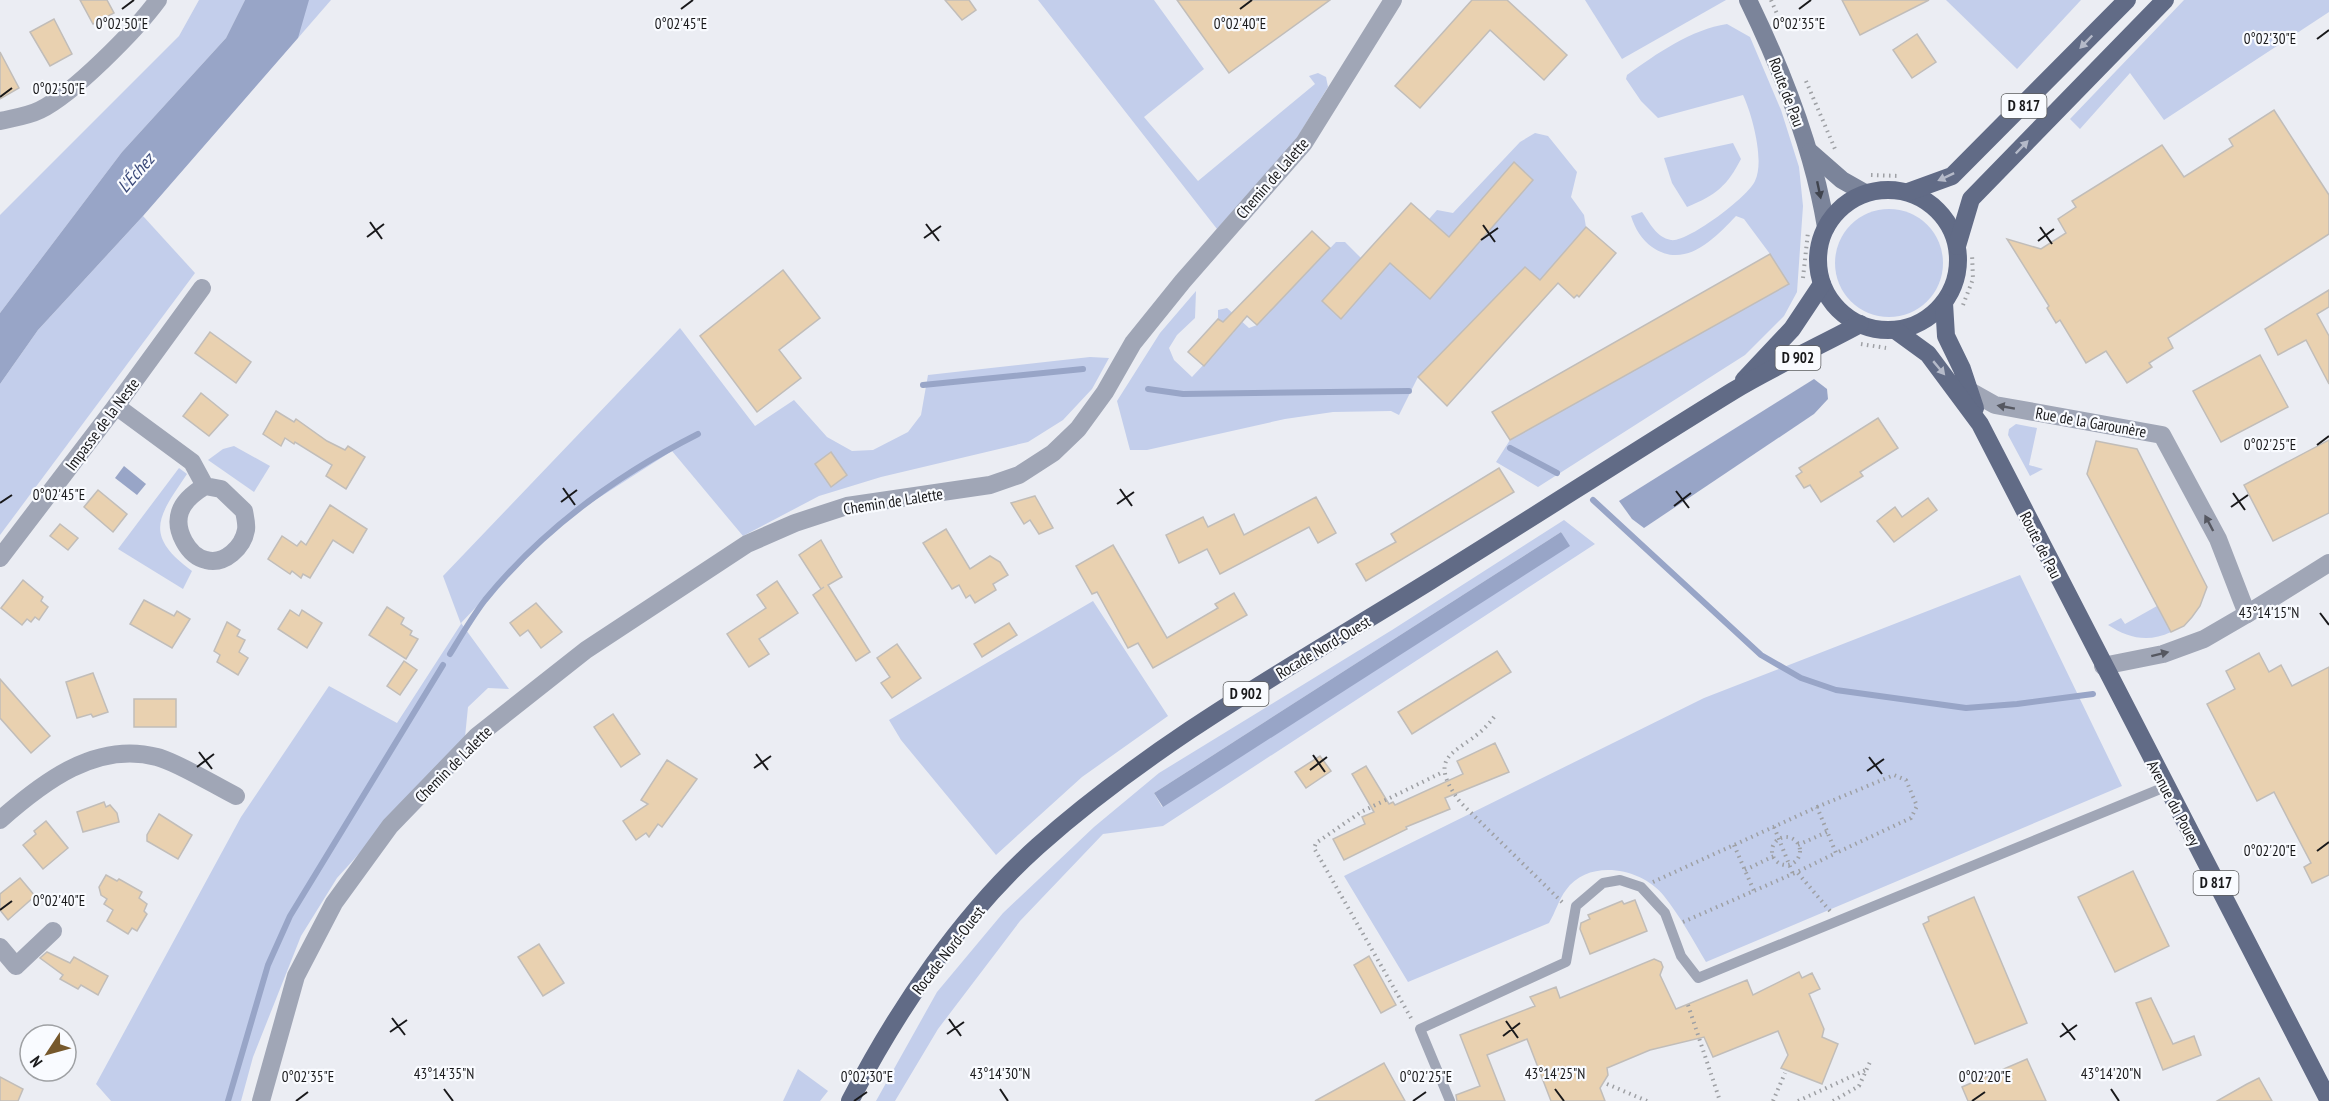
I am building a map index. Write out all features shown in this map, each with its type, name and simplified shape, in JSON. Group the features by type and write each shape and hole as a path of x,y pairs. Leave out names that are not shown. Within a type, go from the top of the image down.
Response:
{"main road":[{"name":"Route de Pau","path":"1748,0 1780,72 1810,152 1818,226 1818,265 1822,284 1837,307 1860,324 1877,329 1895,330 1922,321 1944,303 1953,286 1965,245 1940,212 1908,184 1865,193 1849,201 1818,226"},
{"name":"D 817","path":"1908,184 1952,176 2127,0"},
{"name":"D 817","path":"1965,245 1971,199 2165,0"},
{"name":"Route de Pau","path":"1810,152 1842,180 1865,193"},
{"name":"Rocade Nord-Ouest","path":"1736,390 1792,329 1822,284"},
{"name":"Route de Pau","path":"1944,303 1947,336 1970,392 1980,424 2103,666"},
{"name":"Rocade Nord-Ouest","path":"850,1101 871,1061 924,975 978,909 1036,848 1124,775 1218,711 1736,390 1860,324"},
{"name":"Route de Pau","path":"1895,330 1928,354 1980,424"},
{"name":"Avenue du Pouey","path":"2103,666 2329,1101"}],"street":[{"path":"0,122 39,111 60,98 140,24 158,0"},
{"name":"Chemin de Lalette","path":"261,1101 296,976 334,903 390,826 477,736 586,650 747,544 795,523 847,506 990,485 1019,475 1053,453 1078,429 1106,392 1133,343 1183,281 1304,143 1393,0"},
{"name":"Impasse de la Neste","path":"0,558 116,406 201,288"},
{"name":"Rue de la Garounère","path":"1970,392 1995,405 2162,435 2218,539 2247,614"},
{"path":"116,406 192,462 205,486"},
{"path":"2103,666 2163,654 2204,639 2329,563"},
{"path":"0,820 23,799 69,768 114,754 157,757 236,796"},
{"path":"0,947 16,966 54,931"}],"lane":[{"path":"1450,1101 1420,1029 1566,962 1574,912 1582,899 1603,883 1620,880 1641,887 1665,913 1681,956 1698,978 2165,787"}],"path":[{"path":"1810,152 1831,141 1836,152"},
{"path":"1862,174 1908,184"},
{"path":"1803,285 1805,246 1818,226"},
{"path":"1960,314 1973,279 1965,245"},
{"path":"1854,344 1891,349"},
{"path":"1494,717 1484,731 1448,756 1443,772 1446,783 1460,802 1574,912"},
{"path":"1420,1029 1409,1016 1314,848 1316,843 1361,812 1443,772"},
{"path":"1641,887 1817,807 1894,775 1906,780 1917,806 1911,818 1795,873 1670,928"},
{"path":"1817,807 1836,853"},
{"path":"1774,827 1795,873 1830,912 1844,918"},
{"path":"1798,845 1827,832"},
{"path":"1792,838 1798,845 1799,856 1789,864 1780,863 1774,856 1773,848 1778,839 1792,838"},
{"path":"1734,845 1754,891"},
{"path":"1745,870 1774,856"},
{"path":"1688,1005 1720,1101"},
{"path":"1833,1101 1859,1086 1870,1062"},
{"path":"1798,1101 1868,1069"},
{"path":"1773,1101 1785,1073"},
{"path":"1607,1084 1647,1101"}],"shaded area":[{"path":"199,0 245,0 226,38 122,152 0,313 0,215 179,36"},
{"path":"300,0 331,0 298,38 289,29"},
{"path":"1038,0 1154,0 1204,69 1144,117 1198,181 1315,84 1309,76 1318,73 1326,77 1328,87 1295,141 1217,229"},
{"path":"1585,0 1726,0 1622,59"},
{"path":"1946,0 2081,0 2017,69"},
{"path":"2184,0 2329,0 2329,12 2164,120 2130,73 2080,129 2070,119"},
{"path":"1727,24 1750,37 1781,110 1799,167 1803,206 1797,292 1784,316 1745,355 1538,487 1496,462 1510,440 1770,254 1744,219 1736,216 1698,249 1676,255 1664,253 1648,244 1639,234 1631,216 1642,212 1661,236 1671,240 1679,239 1716,218 1741,197 1755,181 1759,162 1758,150 1743,95 1658,118 1641,101 1626,79 1627,75 1675,44 1701,31"},
{"path":"1535,133 1548,136 1577,172 1571,197 1584,215 1586,227 1540,280 1525,267 1418,377 1399,415 1391,411 1333,412 1285,419 1147,450 1130,450 1117,401 1160,333 1196,291 1195,318 1177,335 1169,348 1174,360 1192,377 1234,332 1218,319 1218,310 1227,308 1249,328 1257,325 1336,242 1345,242 1361,258 1322,301 1341,319 1437,210 1453,213 1520,142"},
{"path":"1733,143 1741,159 1731,176 1713,194 1687,207 1672,183 1664,158"},
{"path":"1889,209 1910,213 1927,225 1939,242 1943,263 1939,284 1927,301 1910,313 1889,317 1868,313 1851,301 1839,284 1835,263 1839,242 1851,225 1868,213"},
{"path":"143,216 195,273 0,535 0,384 38,330"},
{"path":"680,328 755,426 794,400 827,437 852,451 873,450 908,432 921,415 928,375 1090,357 1109,358 1092,389 1063,420 1028,442 881,477 819,496 743,536 672,451 550,529 461,623 509,689 488,688 468,707 465,737 337,878 301,936 253,1057 241,1101 111,1101 96,1084 241,817 329,686 397,723 461,624 443,576"},
{"path":"2016,424 2037,428 2029,465 2043,469 2030,476 2008,435 2009,429"},
{"path":"234,446 270,466 254,492 208,460 223,449"},
{"path":"179,468 187,474 169,502 160,525 161,536 166,547 192,571 183,589 118,549"},
{"path":"1564,520 1595,544 1163,826 1103,834 1020,921 938,1029 895,1101 876,1101 937,992 1003,913 1094,827 1159,773 1392,630","holes":["1562,532 1162,807 1154,793"]},
{"path":"2020,575 2122,786 1706,962 1686,928 1664,896 1654,886 1629,873 1601,870 1576,880 1566,890 1549,923 1408,982 1344,876 1704,698"},
{"path":"1093,601 1168,716 1082,777 996,855 901,740 889,720"},
{"path":"2157,606 2171,632 2146,638 2131,636 2108,625 2121,618 2125,624"},
{"path":"798,1069 828,1091 820,1101 783,1101"}],"water":[{"name":"L'Échez","path":"245,0 309,0 298,38 143,216 38,330 0,384 0,313 122,152 226,38"},
{"path":"1814,379 1827,389 1828,399 1814,414 1644,528 1632,519 1619,501"},
{"path":"124,466 146,484 137,495 115,478"},
{"path":"1561,532 1570,546 1163,807 1154,793"}],"building":[{"path":"80,0 107,0 114,13 93,24"},
{"path":"945,0 969,0 976,10 962,20"},
{"path":"1177,0 1330,0 1229,73"},
{"path":"1472,0 1507,0 1567,55 1544,80 1490,30 1420,108 1395,86"},
{"path":"1842,0 1929,0 1860,35"},
{"path":"54,19 72,54 50,66 30,32"},
{"path":"1917,34 1936,62 1912,78 1893,50"},
{"path":"0,52 19,88 0,99"},
{"path":"2274,110 2329,195 2329,234 2168,338 2173,348 2149,363 2152,367 2127,383 2106,351 2086,363 2060,320 2056,323 2047,308 2049,306 2007,239 2041,249 2066,233 2058,219 2076,207 2072,201 2162,145 2184,177 2233,146 2229,139"},
{"path":"1514,162 1533,180 1430,299 1390,263 1341,319 1322,301 1411,203 1449,237"},
{"path":"1586,227 1616,253 1579,297 1577,295 1574,298 1558,283 1447,406 1418,377 1525,267 1540,280"},
{"path":"1312,231 1330,248 1257,325 1247,316 1204,366 1188,352 1218,319 1223,322"},
{"path":"1770,254 1789,284 1510,440 1492,412"},
{"path":"783,270 820,318 779,350 801,378 757,412 700,336"},
{"path":"2329,290 2329,307 2317,314 2329,336 2329,384 2306,340 2278,355 2265,329"},
{"path":"210,332 251,362 236,383 195,353"},
{"path":"2260,355 2288,407 2221,442 2193,391"},
{"path":"201,393 228,415 209,436 183,416"},
{"path":"276,411 294,422 296,419 327,441 345,450 348,446 365,457 346,489 326,476 332,465 295,442 294,444 285,438 281,446 263,434"},
{"path":"1878,418 1898,448 1860,472 1863,476 1821,502 1810,485 1804,488 1796,476 1802,472 1799,468"},
{"path":"2329,440 2329,513 2273,541 2244,485"},
{"path":"2096,441 2137,449 2207,587 2200,606 2192,617 2184,626 2171,632 2087,474"},
{"path":"831,452 847,475 831,487 815,464"},
{"path":"1499,468 1514,492 1366,581 1356,564 1396,542 1391,534"},
{"path":"98,490 127,514 113,532 84,507"},
{"path":"1035,496 1053,528 1039,534 1030,520 1024,524 1011,503"},
{"path":"1316,497 1336,533 1318,543 1309,527 1220,574 1207,549 1179,563 1166,535 1203,517 1208,527 1234,514 1244,535"},
{"path":"1928,498 1937,510 1894,542 1877,521 1895,507 1902,517"},
{"path":"330,505 367,529 353,553 333,540 310,578 303,574 301,578 292,571 290,574 268,559 282,536 297,546 301,541 306,545"},
{"path":"60,524 78,538 68,550 50,536"},
{"path":"946,529 970,569 990,556 1000,562 1008,575 993,584 996,590 975,603 970,595 966,598 959,585 952,589 923,543"},
{"path":"821,540 842,577 828,585 870,652 856,661 813,595 824,587 821,589 799,555"},
{"path":"1113,545 1167,638 1218,608 1215,604 1234,593 1247,615 1153,668 1138,643 1128,648 1097,592 1092,594 1076,566"},
{"path":"23,580 43,597 41,601 48,607 39,620 35,617 31,622 27,619 22,625 1,608"},
{"path":"777,581 798,613 759,639 769,654 749,667 727,634 766,608 757,595"},
{"path":"144,600 174,616 177,611 190,619 172,648 130,624"},
{"path":"536,603 562,632 541,648 528,630 520,636 510,623"},
{"path":"387,607 404,618 401,624 412,631 410,635 418,639 406,659 369,635"},
{"path":"290,610 299,616 302,610 322,623 307,648 278,629"},
{"path":"227,622 240,630 237,636 245,640 239,652 248,658 238,675 217,662 220,655 214,651"},
{"path":"1009,623 1017,635 982,657 974,644"},
{"path":"897,644 921,678 892,698 881,683 890,677 877,658"},
{"path":"1497,651 1511,672 1412,734 1398,712"},
{"path":"2259,653 2269,672 2281,665 2292,686 2329,667 2329,875 2312,883 2304,867 2311,863 2274,792 2257,801 2207,704 2235,689 2226,671"},
{"path":"404,661 417,670 400,695 387,686"},
{"path":"93,673 108,712 93,717 91,714 77,718 66,682"},
{"path":"0,679 50,736 31,753 0,718"},
{"path":"134,699 176,699 176,727 134,727"},
{"path":"613,714 640,754 621,767 594,727"},
{"path":"1495,743 1509,772 1445,798 1450,809 1406,827 1407,829 1344,860 1333,839 1365,824 1362,817 1374,812 1352,774 1366,766 1389,804 1393,802 1395,805 1463,774 1457,761"},
{"path":"1320,756 1331,771 1306,788 1295,772"},
{"path":"667,760 697,779 662,827 658,824 649,837 646,833 636,840 623,821 648,804 641,800"},
{"path":"104,802 106,807 110,805 117,813 119,822 83,832 77,812"},
{"path":"159,814 192,835 178,859 147,841 147,835"},
{"path":"46,821 68,848 43,869 23,845"},
{"path":"2133,871 2169,946 2115,972 2078,897"},
{"path":"106,875 117,881 119,879 142,892 139,898 147,904 144,911 147,914 137,931 132,928 128,934 107,921 113,910 104,904 107,899 101,895 99,887"},
{"path":"20,878 35,896 8,920 0,910 0,894"},
{"path":"1974,897 2027,1023 1975,1044 1923,924 1929,921 1928,917"},
{"path":"1635,900 1647,931 1590,954 1580,929 1581,923 1590,919 1588,915 1622,901 1624,904"},
{"path":"539,944 564,983 543,996 518,957"},
{"path":"47,952 70,963 74,957 108,976 98,995 81,985 78,989 60,979 63,975 40,958"},
{"path":"1369,956 1396,1005 1381,1013 1354,965"},
{"path":"1654,959 1661,962 1663,967 1660,975 1676,1009 1747,980 1753,995 1799,972 1802,978 1812,973 1820,989 1809,994 1824,1029 1822,1037 1838,1044 1822,1084 1781,1068 1788,1055 1778,1031 1713,1057 1704,1037 1650,1050 1607,1068 1608,1075 1600,1088 1605,1101 1551,1101 1527,1039 1487,1055 1505,1101 1457,1101 1456,1095 1480,1086 1460,1035 1535,1006 1530,997 1556,987 1560,998"},
{"path":"2151,998 2173,1044 2194,1036 2201,1055 2163,1070 2136,1003"},
{"path":"2027,1059 2046,1101 1968,1101 1962,1087"},
{"path":"1384,1063 1405,1101 1315,1101"},
{"path":"0,1077 23,1089 18,1101 0,1101"},
{"path":"2259,1078 2272,1101 2217,1101 2247,1084"}],"waterway":[{"path":"923,385 1083,369"},
{"path":"1148,389 1183,394 1409,391"},
{"path":"450,654 485,600 531,550 610,486 698,434"},
{"path":"1510,448 1557,473"},
{"path":"1593,500 1761,655 1801,678 1836,690 1966,708 2093,694"},
{"path":"228,1101 268,965 290,916 443,665"}]}
